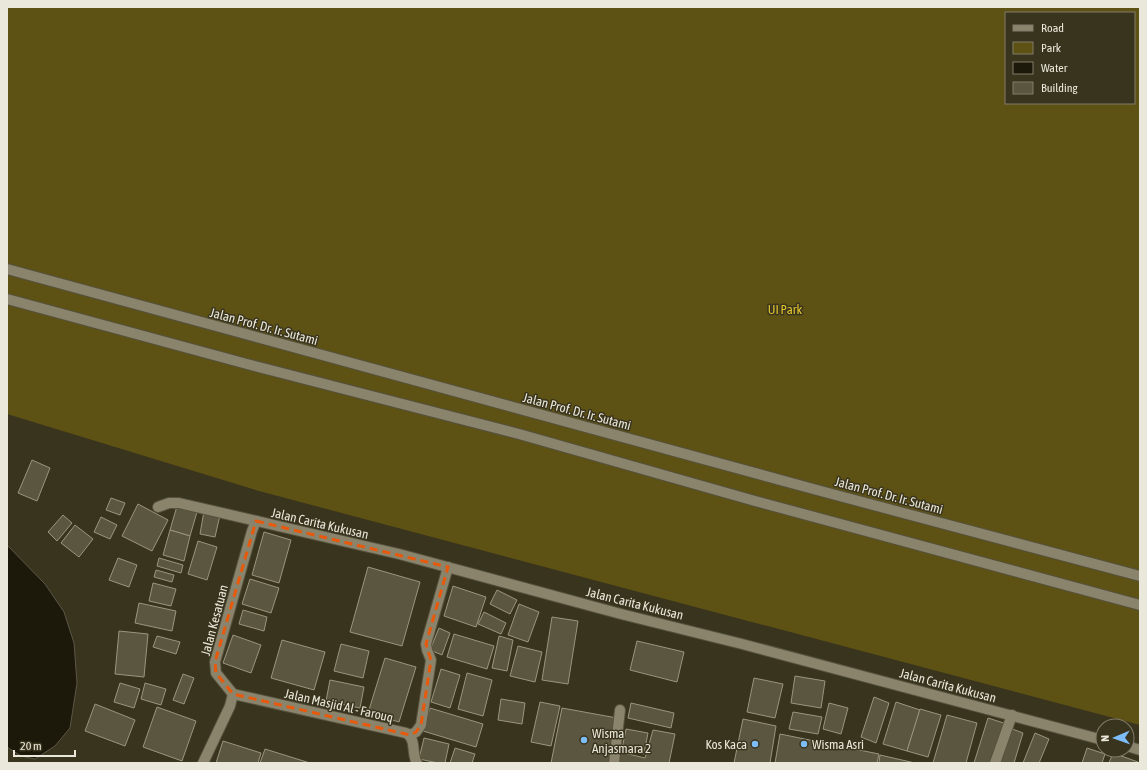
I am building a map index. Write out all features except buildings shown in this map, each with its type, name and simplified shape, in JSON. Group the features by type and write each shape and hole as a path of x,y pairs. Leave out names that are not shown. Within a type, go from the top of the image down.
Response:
{"street":[{"name":"Jalan Prof. Dr. Ir. Sutami","path":"7,269 817,490 1140,576"},
{"path":"7,299 247,364 519,434 755,501 1140,605"},
{"name":"Jalan Carita Kukusan","path":"158,507 169,503 179,503 400,554 621,614 742,644 1095,738"},
{"name":"Jalan Kesatuan","path":"233,694 216,673 215,662 252,531 256,522"},
{"path":"417,763 414,755 414,742 410,735 416,732 421,724 431,660 426,650 426,644 448,567"},
{"path":"203,763 230,706 233,694"},
{"name":"Jalan Masjid Al - Farouq","path":"233,694 410,735"},
{"path":"614,763 620,710"},
{"path":"995,763 1012,715"}],"highlighted area":[{"path":"256,521 448,567 426,644 431,660 421,725 416,732 410,735 233,694 216,673 215,662"}],"green space":[{"name":"UI Park","path":"7,7 1140,7 1140,725 1135,724 1135,718 1114,718 259,491 7,414"}],"water":[{"path":"7,545 45,584 64,612 74,643 77,683 70,728 55,746 35,759 21,756 7,747"}],"place":[{"name":"Wisma Anjasmara 2","path":"584,740"},
{"name":"Kos Kaca","path":"755,744"},
{"name":"Wisma Asri","path":"804,744"}]}
